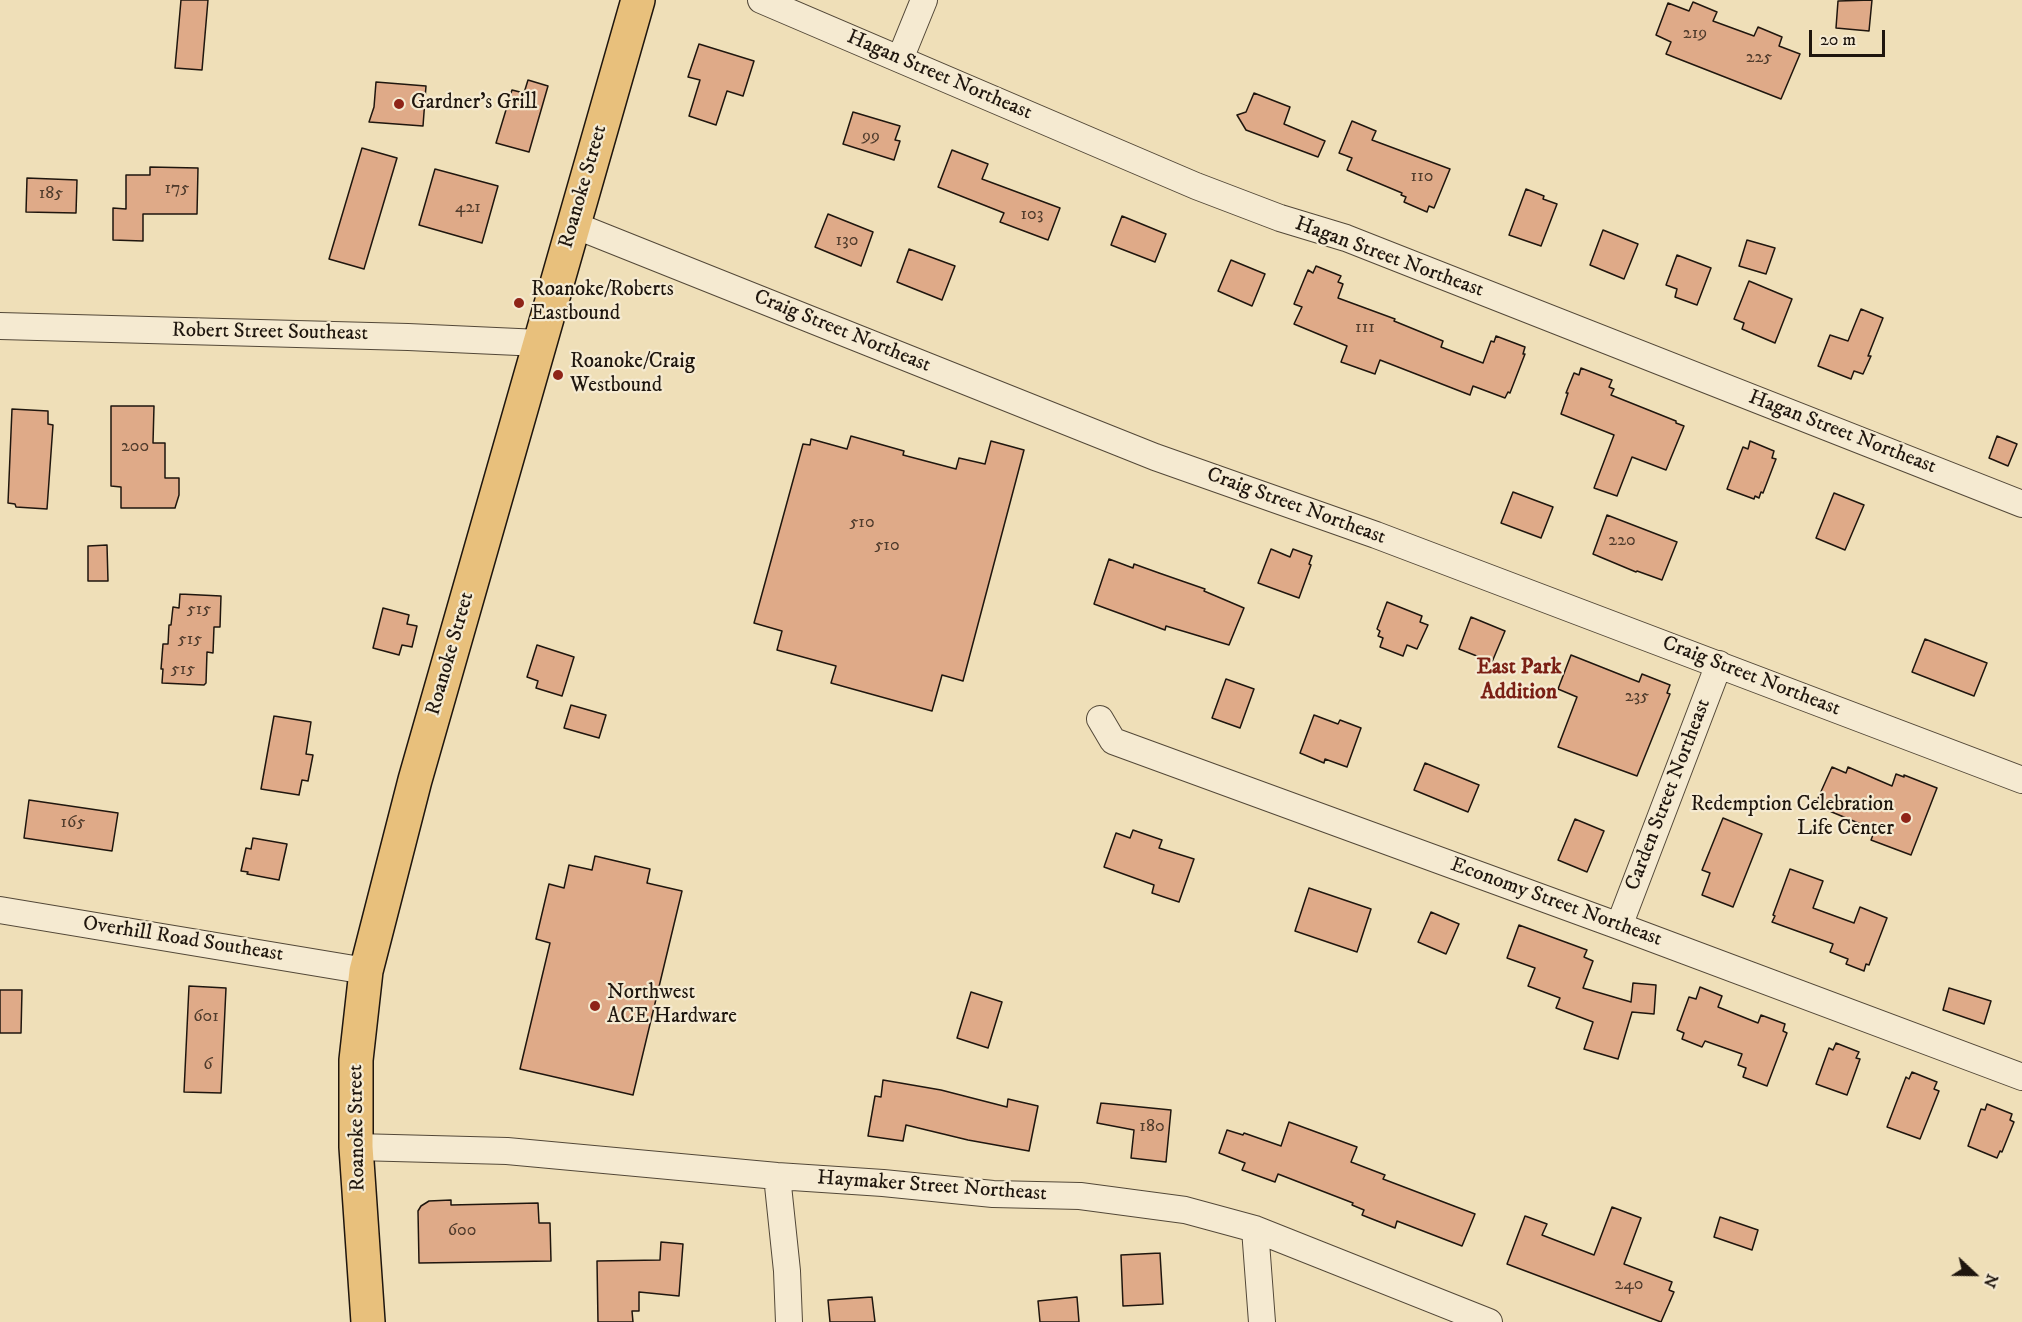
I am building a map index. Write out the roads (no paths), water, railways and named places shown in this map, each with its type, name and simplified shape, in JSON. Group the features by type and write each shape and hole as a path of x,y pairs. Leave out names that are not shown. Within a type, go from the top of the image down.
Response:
{"main road":[{"name":"Roanoke Street","path":"368,1322 356,1147 356,1060 366,971 415,780 638,0"}],"street":[{"name":"Hagan Street Northeast","path":"761,0 1196,186 1280,218 1346,238 2022,504"},
{"path":"900,59 924,0"},
{"name":"Craig Street Northeast","path":"574,225 1155,457 1376,535 2022,780"},
{"name":"Robert Street Southeast","path":"0,326 397,336 540,343"},
{"name":"Carden Street Northeast","path":"1619,926 1719,664"},
{"name":"Economy Street Northeast","path":"1100,719 1113,741 1619,926 2022,1077"},
{"name":"Overhill Road Southeast","path":"0,910 366,971"},
{"name":"Haymaker Street Northeast","path":"356,1147 507,1151 993,1194 1080,1196 1185,1210 1255,1230 1489,1322"},
{"path":"777,1176 787,1271 789,1322"},
{"path":"1255,1230 1262,1322"}],"place":[{"name":"Gardner’s Grill","path":"399,104"},
{"name":"Roanoke/Roberts Eastbound","path":"519,303"},
{"name":"Roanoke/Craig Westbound","path":"558,375"},
{"name":"Redemption Celebration Life Center","path":"1906,818"},
{"name":"Northwest ACE Hardware","path":"595,1006"}],"district":[{"name":"East Park Addition","path":"1519,680"}]}
